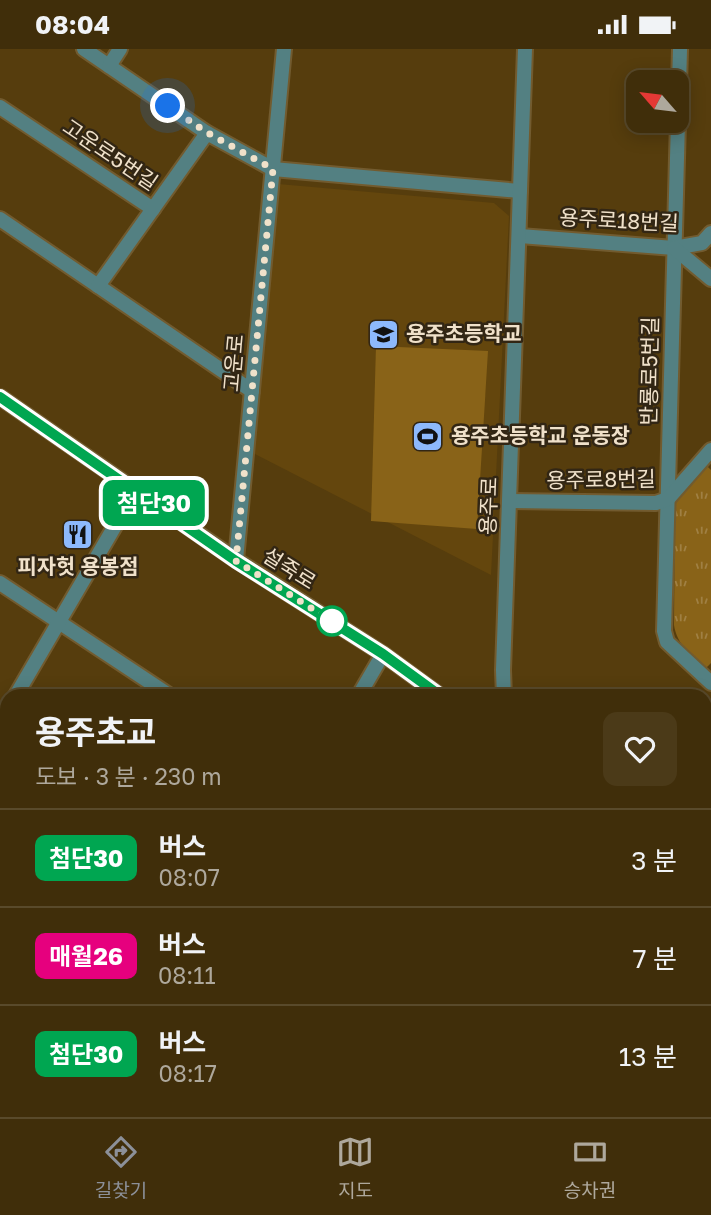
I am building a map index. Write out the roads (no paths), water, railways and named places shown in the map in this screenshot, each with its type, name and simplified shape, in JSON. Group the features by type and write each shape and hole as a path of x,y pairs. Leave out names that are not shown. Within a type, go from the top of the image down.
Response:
{"main road":[{"name":"설죽로","path":"0,397 236,561 383,654 431,689"}],"street":[{"path":"84,49 206,132 273,169 520,191"},
{"path":"109,66 120,49"},
{"name":"고운로","path":"236,561 284,49"},
{"name":"용주로","path":"504,689 526,49"},
{"name":"반룡로5번길","path":"680,49 664,631 667,642 709,678"},
{"name":"고운로5번길","path":"0,107 153,209 98,286"},
{"path":"153,209 206,132"},
{"path":"0,219 252,391"},
{"name":"용주로18번길","path":"520,236 674,248 702,243 711,233"},
{"path":"674,248 711,279"},
{"name":"용주로8번길","path":"510,501 656,503 668,499 711,450"},
{"path":"20,689 136,490"},
{"path":"0,583 160,689"},
{"path":"363,689 383,654"}],"place":[{"name":"용주초등학교","path":"383,334"},
{"name":"용주초등학교 운동장","path":"428,436"},
{"name":"피자헛 용봉점","path":"78,535"}]}
